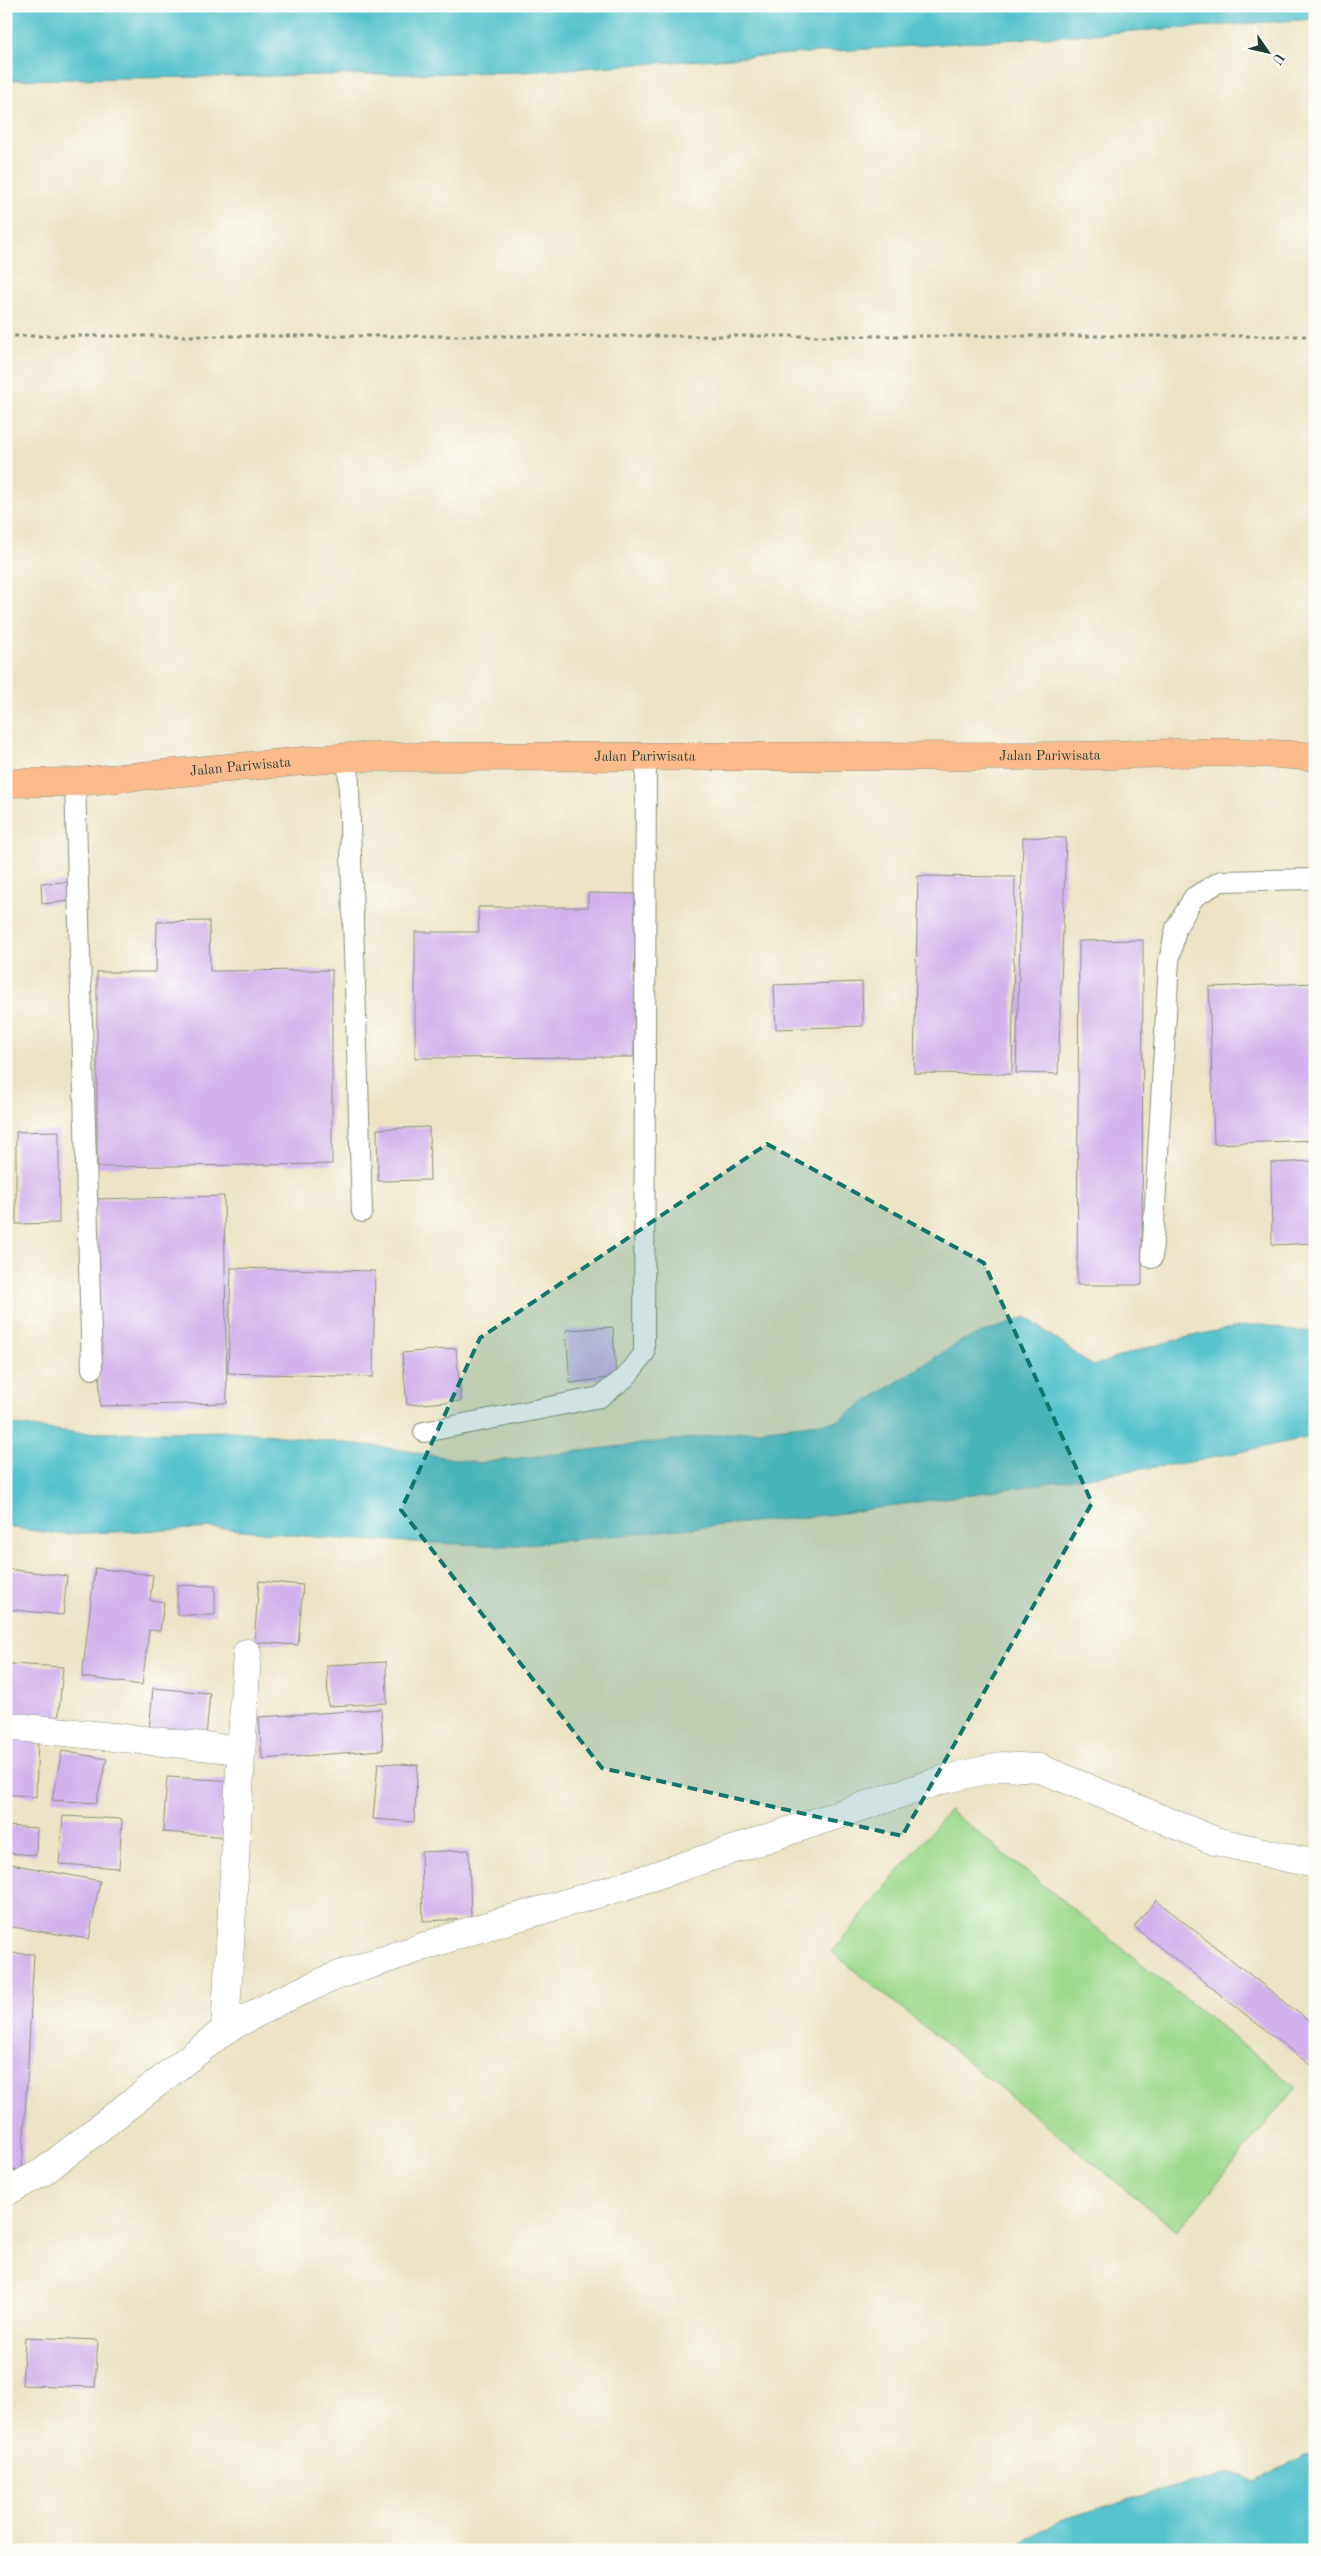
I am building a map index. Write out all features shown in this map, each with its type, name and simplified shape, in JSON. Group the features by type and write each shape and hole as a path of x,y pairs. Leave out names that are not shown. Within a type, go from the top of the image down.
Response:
{"main road":[{"name":"Jalan Pariwisata","path":"6,783 76,782 348,757 1286,754 1315,751"},
{"name":"Jalan Pariwisata","path":"1286,754 1315,757"}],"street":[{"path":"225,2030 247,1653"},
{"path":"6,1726 241,1750"},
{"path":"6,2192 42,2172 225,2030 279,2001 336,1976 467,1932 624,1886 942,1780 1002,1766 1039,1768 1215,1841 1315,1864"}],"lane":[{"path":"424,1432 600,1397 626,1377 644,1354 646,755"},
{"path":"348,757 362,1212"},
{"path":"76,782 92,1369"},
{"path":"1152,1258 1169,961 1176,928 1194,897 1221,880 1315,879"}],"path":[{"path":"6,336 1315,336"}],"highlighted area":[{"path":"767,1144 984,1263 1092,1503 902,1836 602,1768 401,1510 480,1338"}],"green space":[{"path":"949,1810 1296,2087 1177,2231 832,1952"}],"water":[{"path":"6,6 1315,6 1315,19 523,72 6,80"},
{"path":"1026,1317 1093,1366 1190,1336 1231,1328 1267,1325 1297,1331 1315,1329 1315,1436 1196,1461 836,1514 507,1546 338,1539 220,1528 58,1534 6,1527 6,1424 79,1433 235,1431 384,1447 478,1463 836,1421 961,1341"},
{"path":"1315,2453 1315,2543 1295,2550 1009,2550 1058,2522 1141,2496 1231,2473 1256,2481 1304,2455"}],"building":[{"path":"1023,837 1066,838 1058,1074 1016,1073"},
{"path":"918,876 1015,877 1012,1074 914,1073"},
{"path":"69,882 71,901 42,904 41,883"},
{"path":"588,893 635,894 634,1057 415,1058 415,932 479,932 478,907 588,907"},
{"path":"209,921 210,971 332,970 332,1164 97,1167 97,972 156,972 157,922"},
{"path":"1143,940 1142,1285 1077,1285 1079,941"},
{"path":"862,982 863,1026 776,1029 774,985"},
{"path":"1315,983 1315,1140 1214,1144 1209,987"},
{"path":"429,1127 430,1180 378,1181 377,1129"},
{"path":"59,1131 59,1223 16,1224 16,1132"},
{"path":"1315,1161 1315,1243 1272,1245 1271,1163"},
{"path":"224,1196 227,1403 100,1406 96,1199"},
{"path":"231,1268 375,1271 373,1377 228,1373"},
{"path":"613,1327 616,1377 570,1383 566,1330"},
{"path":"456,1348 461,1401 407,1405 402,1353"},
{"path":"95,1568 153,1575 150,1600 164,1602 160,1631 149,1630 142,1685 82,1677"},
{"path":"6,1569 67,1576 63,1615 6,1609"},
{"path":"259,1581 303,1585 298,1645 254,1642"},
{"path":"177,1585 215,1586 215,1615 177,1615"},
{"path":"386,1662 387,1703 328,1706 327,1665"},
{"path":"10,1664 63,1667 58,1722 6,1718"},
{"path":"153,1688 210,1693 206,1737 149,1731"},
{"path":"381,1709 383,1750 262,1759 259,1717"},
{"path":"6,1736 38,1738 36,1797 6,1794"},
{"path":"62,1751 107,1759 96,1803 52,1800"},
{"path":"378,1763 418,1765 414,1822 373,1819"},
{"path":"167,1777 235,1781 230,1837 163,1832"},
{"path":"63,1816 122,1819 119,1868 59,1864"},
{"path":"6,1826 37,1828 36,1855 6,1853"},
{"path":"469,1850 471,1919 423,1921 421,1852"},
{"path":"6,1863 100,1881 89,1939 6,1926"},
{"path":"1156,1900 1315,2026 1315,2069 1134,1927"},
{"path":"6,1953 34,1954 22,2170 6,2169"},
{"path":"25,2337 98,2340 95,2387 22,2385"}]}
